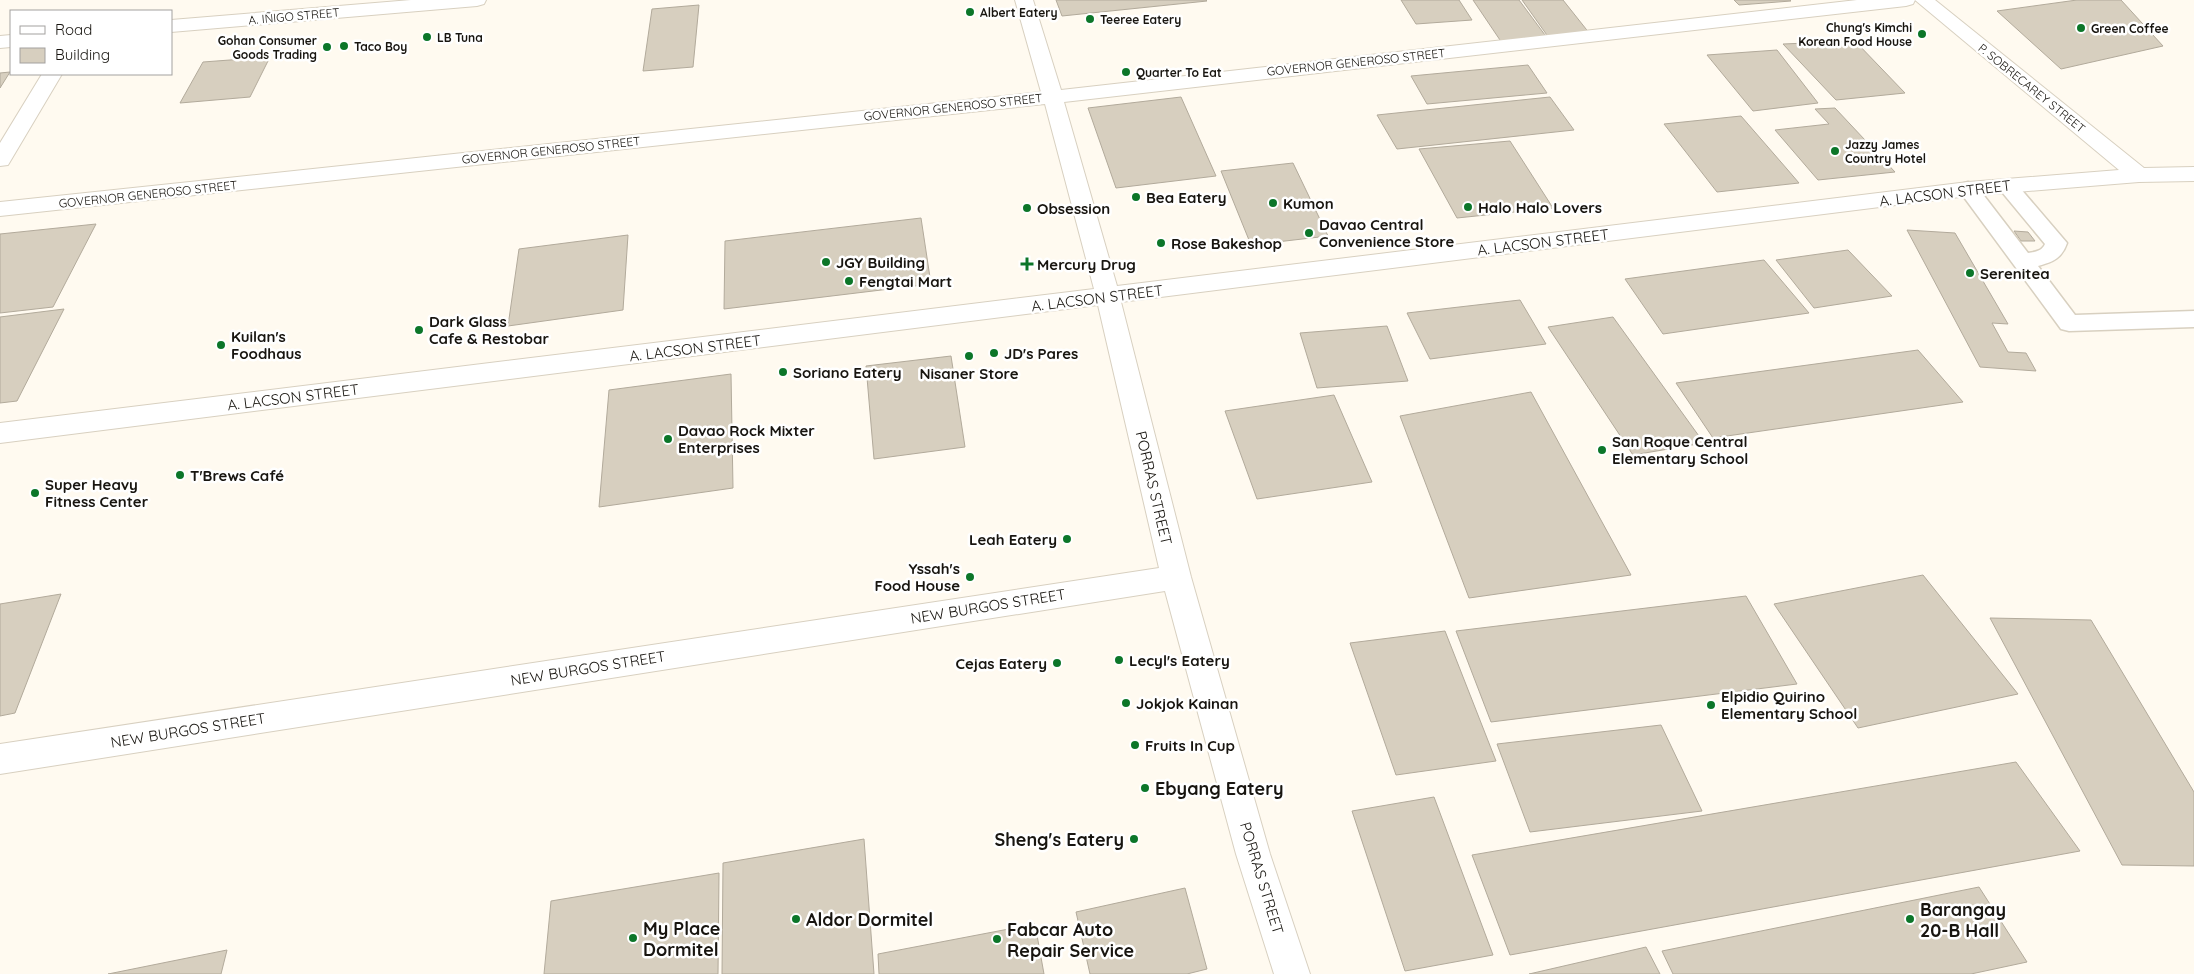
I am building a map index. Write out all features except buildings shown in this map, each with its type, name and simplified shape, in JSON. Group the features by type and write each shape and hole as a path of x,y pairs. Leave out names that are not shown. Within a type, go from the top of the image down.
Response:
{"street":[{"name":"A. IÑIGO STREET","path":"172,26 477,0"},
{"name":"PORRAS STREET","path":"1024,0 1053,97 1108,297 1176,577 1253,854 1292,974"},
{"name":"GOVERNOR GENEROSO STREET","path":"0,209 1053,97 1906,0"},
{"name":"P. SOBRECAREY STREET","path":"1924,0 2139,175"},
{"path":"0,160 51,75"},
{"name":"A. LACSON STREET","path":"0,433 1968,189 2139,175 2194,174"},
{"name":"NEW BURGOS STREET","path":"0,759 1176,577"}],"lane":[{"path":"2007,186 2056,243 2055,249 2050,254 2039,259 2022,261"},
{"path":"1968,189 2069,323 2194,319"}],"place":[{"name":"Albert Eatery","path":"970,12"},
{"name":"Teeree Eatery","path":"1090,19"},
{"name":"Green Coffee","path":"2081,28"},
{"name":"Chung's Kimchi Korean Food House","path":"1922,34"},
{"name":"LB Tuna","path":"427,37"},
{"name":"Taco Boy","path":"344,46"},
{"name":"Gohan Consumer Goods Trading","path":"327,47"},
{"name":"Quarter To Eat","path":"1126,72"},
{"name":"Jazzy James Country Hotel","path":"1835,151"},
{"name":"Bea Eatery","path":"1136,197"},
{"name":"Kumon","path":"1273,203"},
{"name":"Halo Halo Lovers","path":"1468,207"},
{"name":"Obsession","path":"1027,208"},
{"name":"Davao Central Convenience Store","path":"1309,233"},
{"name":"Rose Bakeshop","path":"1161,243"},
{"name":"JGY Building","path":"826,262"},
{"name":"Mercury Drug","path":"1027,264"},
{"name":"Serenitea","path":"1970,273"},
{"name":"Fengtai Mart","path":"849,281"},
{"name":"Dark Glass Cafe & Restobar","path":"419,330"},
{"name":"Kuilan's Foodhaus","path":"221,345"},
{"name":"JD's Pares","path":"994,353"},
{"name":"Nisaner Store","path":"969,356"},
{"name":"Soriano Eatery","path":"783,372"},
{"name":"Davao Rock Mixter Enterprises","path":"668,439"},
{"name":"San Roque Central Elementary School","path":"1602,450"},
{"name":"T'Brews Café","path":"180,475"},
{"name":"Super Heavy Fitness Center","path":"35,493"},
{"name":"Leah Eatery","path":"1067,539"},
{"name":"Yssah's Food House","path":"970,577"},
{"name":"Lecyl's Eatery","path":"1119,660"},
{"name":"Cejas Eatery","path":"1057,663"},
{"name":"Jokjok Kainan","path":"1126,703"},
{"name":"Elpidio Quirino Elementary School","path":"1711,705"},
{"name":"Fruits In Cup","path":"1135,745"},
{"name":"Ebyang Eatery","path":"1145,788"},
{"name":"Sheng's Eatery","path":"1134,839"},
{"name":"Aldor Dormitel","path":"796,919"},
{"name":"Barangay 20-B Hall","path":"1910,919"},
{"name":"My Place Dormitel","path":"633,938"},
{"name":"Fabcar Auto Repair Service","path":"997,939"}]}
